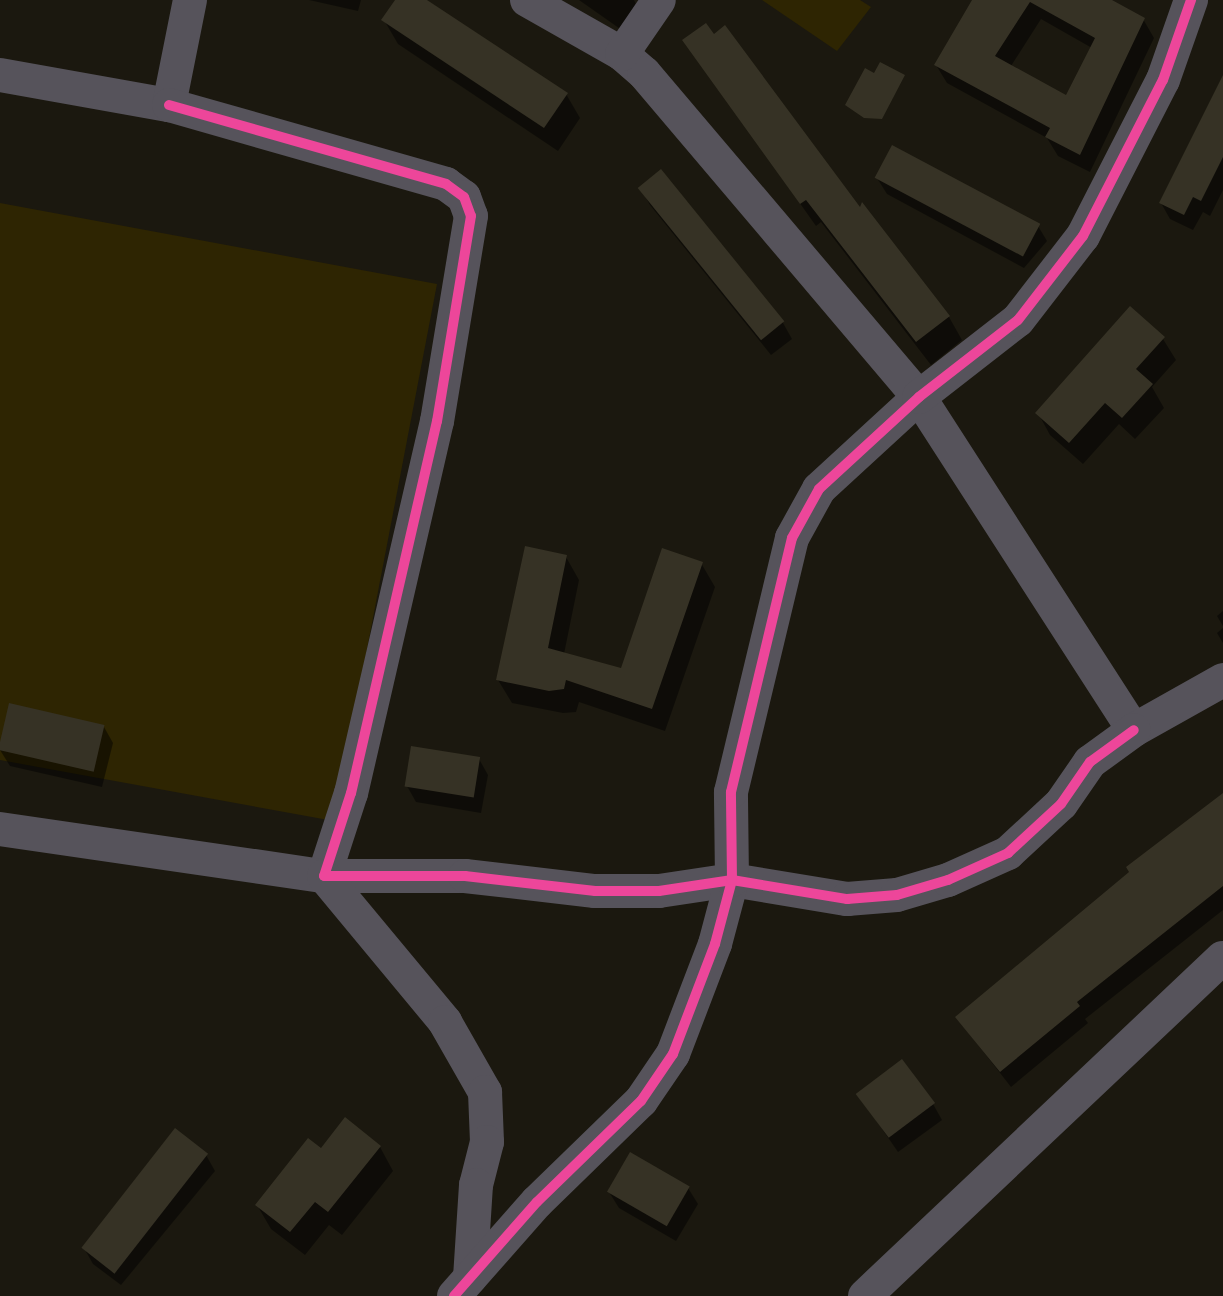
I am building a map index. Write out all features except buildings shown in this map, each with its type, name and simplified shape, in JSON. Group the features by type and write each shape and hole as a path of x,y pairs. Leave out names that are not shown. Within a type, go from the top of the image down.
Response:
{"street":[{"path":"169,105 190,0"},
{"path":"527,0 622,54 684,118 919,397 1134,730"},
{"path":"622,54 659,0"},
{"path":"462,1287 537,1202 641,1101 673,1054 715,944 732,880 731,792 792,538 819,489 919,397 1018,320 1083,236 1163,80 1191,0"},
{"path":"0,75 169,105 446,184 464,197 471,216 437,421 351,793 324,876"},
{"path":"0,829 324,876 465,876 608,891 659,891 732,880 847,899 897,895 948,880 1008,853 1040,828 1090,762 1134,730 1223,680"},
{"path":"324,876 445,1022 485,1092 487,1142 476,1185 462,1287"},
{"path":"865,1296 1223,958"}],"shaded area":[{"path":"762,0 860,0 871,7 837,51"},
{"path":"0,203 437,284 334,821 0,760"}],"cycle path":[{"path":"454,1296 537,1202 641,1101 673,1054 715,944 732,880 731,792 792,538 819,489 919,397 1018,320 1083,236 1163,80 1191,0"},
{"path":"169,105 446,184 464,197 471,216 437,421 351,793 324,876 465,876 595,891 659,891 732,880 847,899 897,895 948,880 1008,853 1061,804 1090,762 1134,730"}]}
